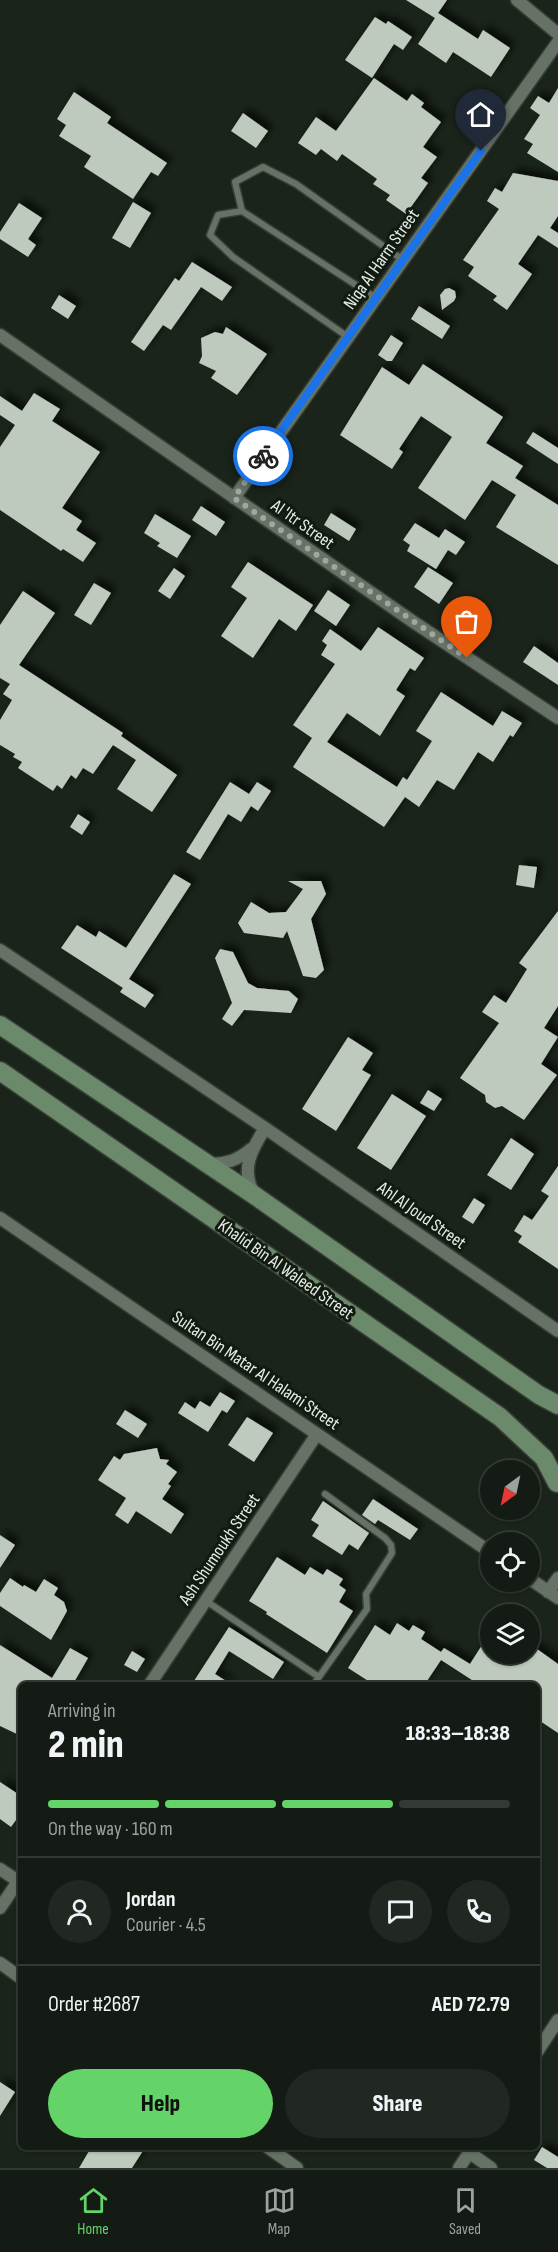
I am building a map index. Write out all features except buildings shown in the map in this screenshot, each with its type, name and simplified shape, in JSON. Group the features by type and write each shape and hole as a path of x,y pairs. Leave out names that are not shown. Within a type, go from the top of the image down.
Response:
{"street":[{"path":"517,0 558,34"},
{"name":"Niqa Al Harm Street","path":"234,498 558,42"},
{"name":"Al 'Itr Street","path":"0,335 234,498 558,718"},
{"name":"Ahl Al Joud Street","path":"0,950 266,1128 558,1331"},
{"path":"2,1032 257,1197 539,1395 558,1405"},
{"name":"Khalid Bin Al Waleed Street","path":"0,1071 500,1418 544,1458 557,1486"},
{"path":"204,1164 217,1165 242,1157 252,1148 266,1128"},
{"path":"252,1148 247,1168 251,1188 257,1197"},
{"name":"Sultan Bin Matar Al Halami Street","path":"0,1218 480,1545"},
{"name":"Ash Shumoukh Street","path":"151,1682 317,1434"},
{"path":"557,1486 558,1464"},
{"path":"540,1586 553,1595 558,1578"},
{"path":"0,1869 18,1878"},
{"path":"0,1908 18,1882"},
{"path":"0,1963 18,1976"},
{"path":"540,2047 558,2020"},
{"path":"272,2150 297,2168"},
{"path":"459,2168 472,2150 491,2168"}],"lane":[{"path":"242,211 235,183 263,166 296,183 403,260"},
{"path":"348,337 233,257 210,235 218,215 242,211 376,298"},
{"path":"315,1682 367,1609 366,1594 392,1554 391,1545 385,1538 325,1494"},
{"path":"206,1601 319,1677"}],"way so far":[{"path":"263,456 234,498 467,658"}],"route":[{"path":"263,456 481,151"}]}
